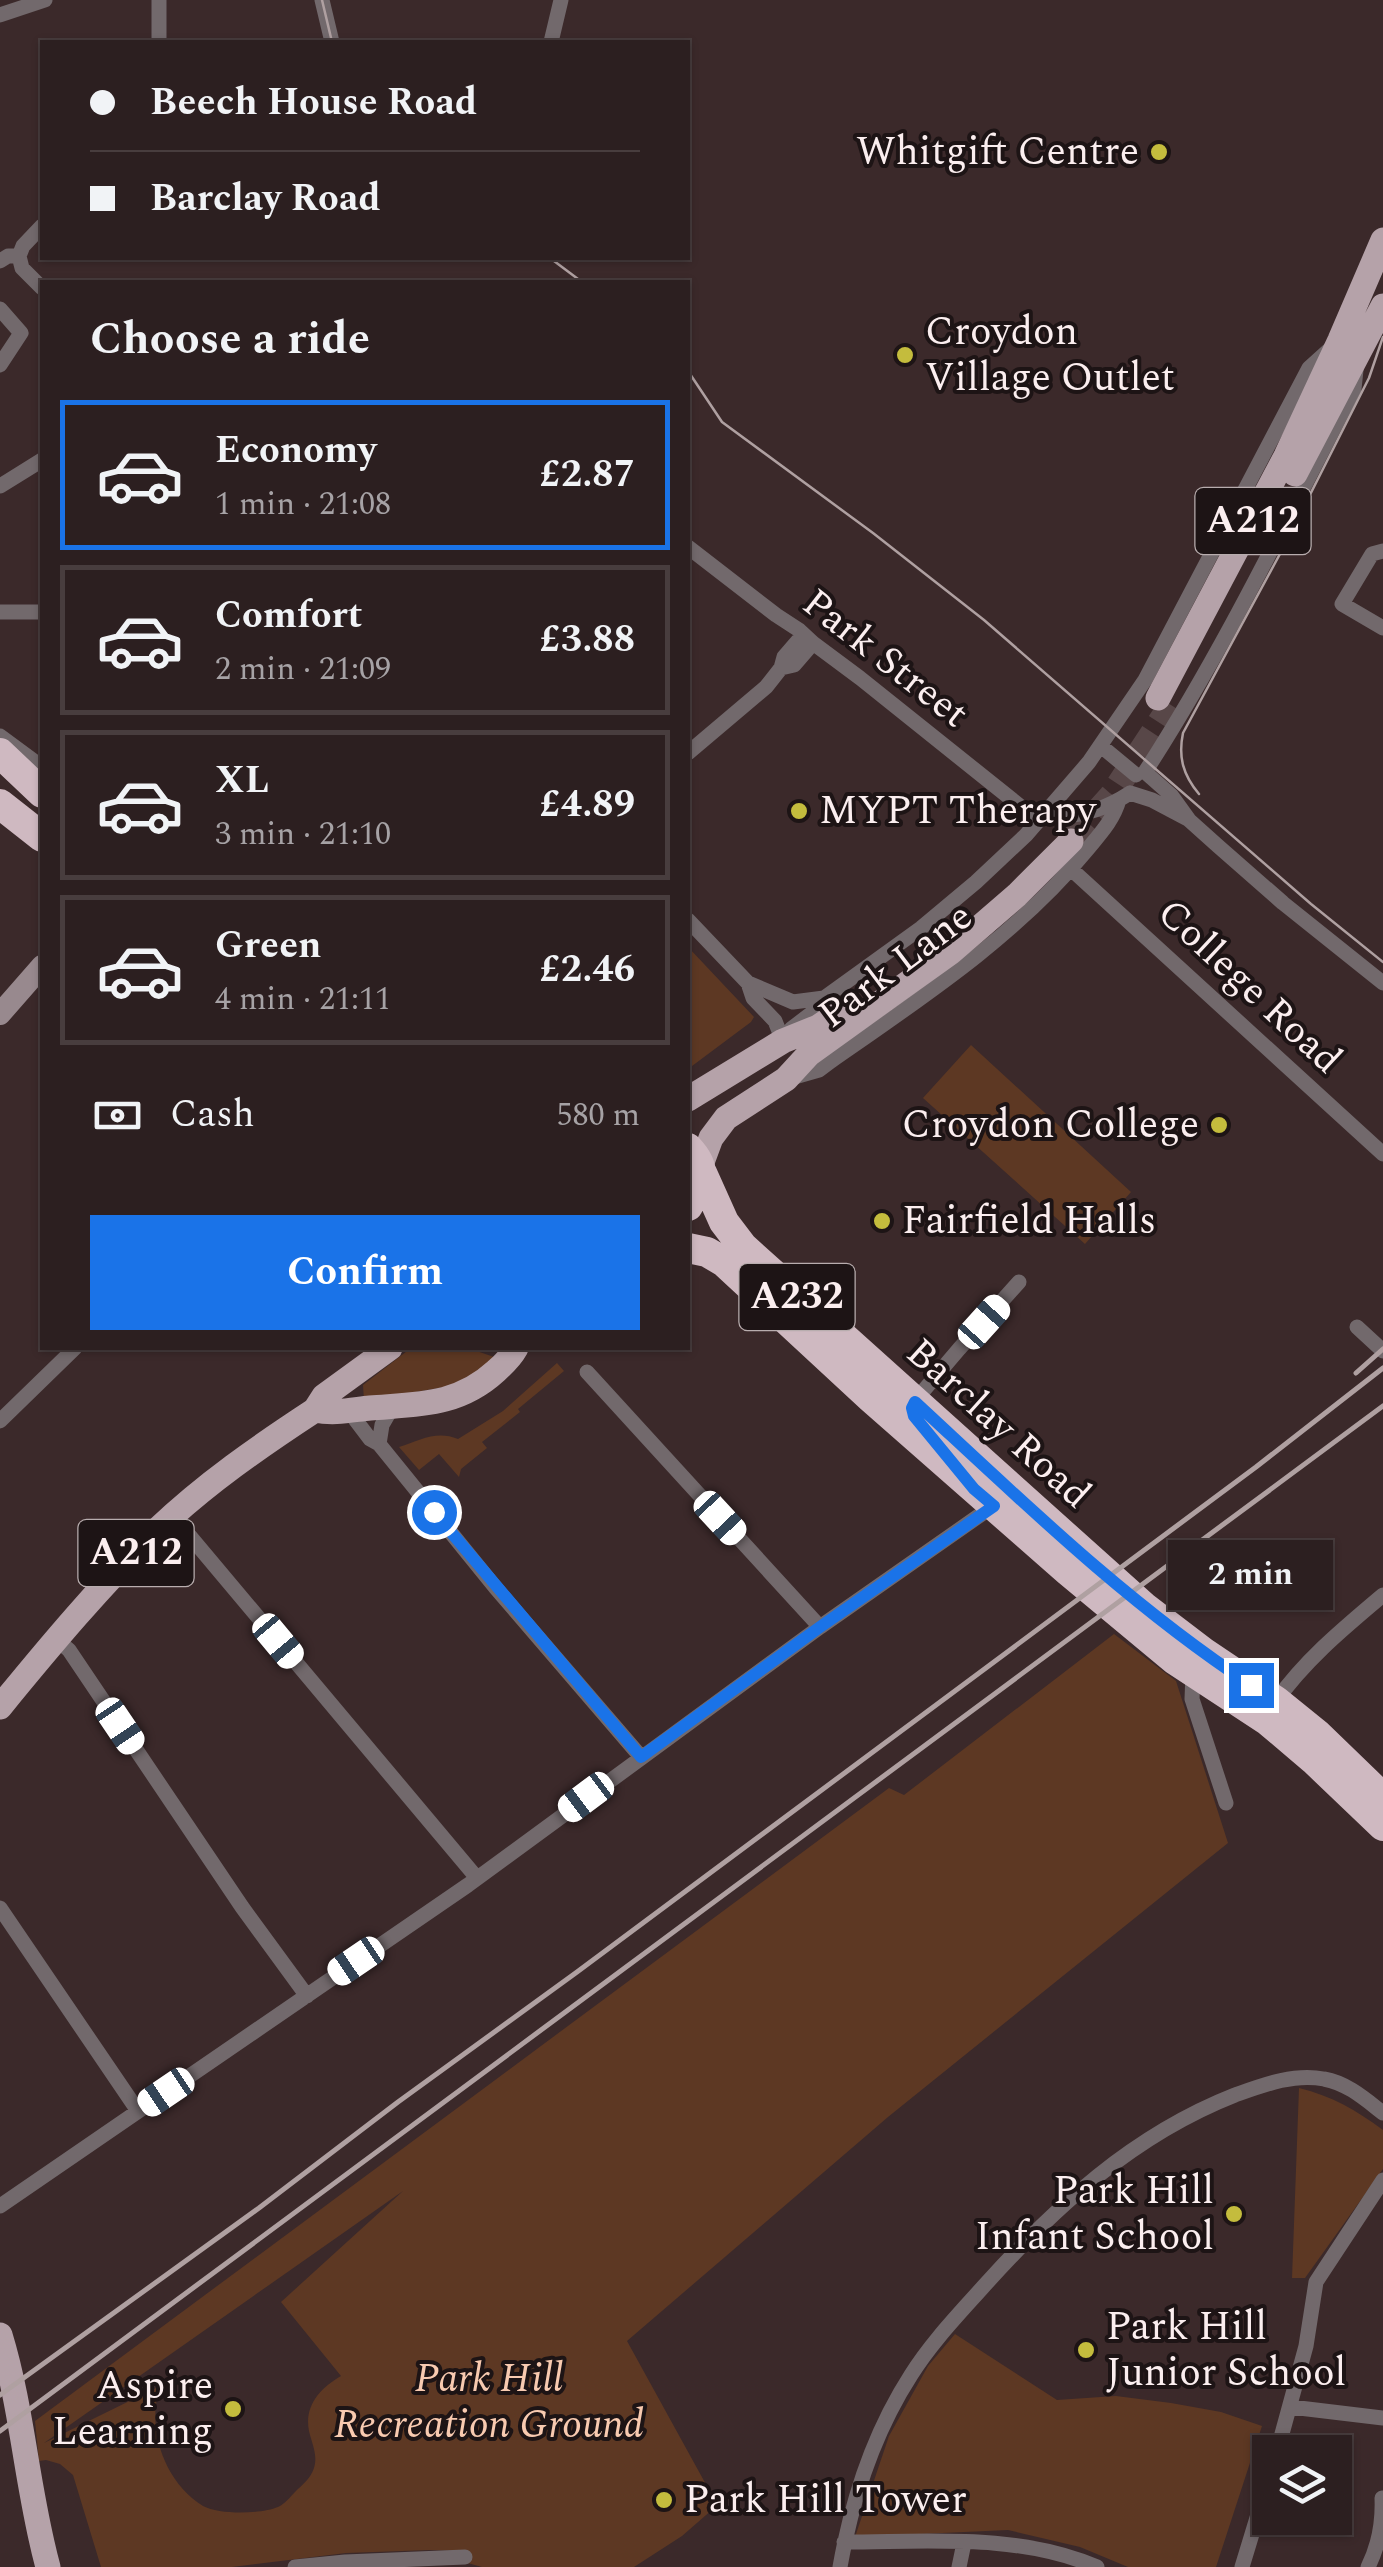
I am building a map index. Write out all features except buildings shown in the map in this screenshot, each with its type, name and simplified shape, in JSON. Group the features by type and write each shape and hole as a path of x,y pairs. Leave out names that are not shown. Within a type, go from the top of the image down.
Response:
{"highway":[{"path":"0,754 40,774"},
{"path":"0,777 40,825"},
{"path":"0,804 40,826"},
{"path":"690,1196 697,1162"},
{"name":"Barclay Road","path":"697,1162 736,1240 915,1402 1193,1673 1272,1711"},
{"name":"Barclay Road","path":"690,1248 724,1262 984,1498 1077,1564"},
{"name":"Barclay Road","path":"1136,1614 1194,1646 1272,1711"},
{"name":"A232","path":"1272,1711 1318,1735 1383,1798"},
{"name":"A232","path":"1272,1711 1383,1826"}],"main road":[{"name":"A212","path":"1349,348 1383,240"},
{"name":"A212","path":"1164,701 1272,484 1349,348 1383,306"},
{"path":"0,817 40,827"},
{"path":"783,1041 818,1027 935,943 992,896 1058,828"},
{"path":"786,1079 809,1054 972,935 1018,895 1058,828"},
{"name":"Park Lane","path":"690,1098 783,1041"},
{"name":"Park Lane","path":"697,1162 726,1118 786,1079"},
{"name":"A212","path":"0,1707 130,1558 173,1516 257,1449 315,1410 324,1396 387,1350"},
{"path":"315,1410 332,1414 446,1400 466,1393 494,1373 515,1350"},
{"path":"3,2347 35,2522 48,2567"}],"street":[{"path":"0,15 46,0"},
{"path":"159,0 160,40"},
{"path":"322,0 332,40"},
{"path":"551,40 561,0"},
{"path":"40,228 19,256 22,268 40,286"},
{"path":"0,261 19,256"},
{"path":"0,310 21,333 0,365"},
{"name":"Park Lane","path":"783,1041 824,998 955,901 1003,858 1058,828 1101,746 1145,680 1309,368 1349,348 1354,389 1202,679 1110,821 1071,868 1022,916 942,982 819,1070 786,1079"},
{"path":"0,486 40,461"},
{"name":"Park Street","path":"690,550 860,678 1019,806 1058,828"},
{"path":"1378,552 1342,604 1383,628"},
{"path":"0,612 40,612"},
{"path":"690,751 753,699 781,668 784,656 808,639"},
{"path":"0,736 40,774"},
{"path":"1101,746 1171,794 1189,820"},
{"path":"1058,828 1064,816 1085,814 1124,797 1152,800 1189,820 1383,983"},
{"name":"College Road","path":"1071,868 1383,1154"},
{"path":"690,922 748,983 793,1002 824,998"},
{"path":"0,1014 40,968"},
{"path":"748,983 753,998 775,1021 783,1041"},
{"path":"0,2206 477,1878 820,1627 984,1498 914,1416 912,1408 958,1349 1020,1282"},
{"path":"1357,1327 1383,1351"},
{"path":"0,1421 74,1350"},
{"path":"587,1372 820,1627"},
{"path":"871,1398 901,1408 915,1402"},
{"path":"380,1444 382,1425 393,1406"},
{"path":"348,1410 641,1757"},
{"path":"173,1516 477,1878"},
{"path":"1272,1711 1294,1675 1383,1594"},
{"path":"57,1640 69,1650 242,1908 307,1996"},
{"path":"1193,1673 1192,1699 1226,1803"},
{"path":"0,1908 138,2111"},
{"path":"840,2567 850,2512 864,2470 898,2397 940,2335 1022,2245 1086,2185 1158,2132 1252,2089 1303,2078 1335,2082 1383,2113"},
{"path":"1282,2435 1306,2346 1316,2282 1383,2180"},
{"path":"1291,2407 1383,2418"},
{"path":"1368,2567 1377,2550 1382,2498"},
{"path":"1242,2567 1252,2534"},
{"path":"844,2542 1012,2544 1077,2558 1097,2567"},
{"path":"959,2567 964,2542"},
{"path":"294,2567 465,2557"}],"green space":[{"path":"690,949 754,1017 690,1068"},
{"path":"971,1045 1131,1192 1085,1244 923,1098"},
{"path":"408,1350 474,1350 494,1357 467,1383 364,1401 363,1385"},
{"path":"557,1363 564,1371 482,1442 487,1448 461,1469 459,1477 439,1454 419,1470 399,1447 436,1436 458,1439 503,1411"},
{"name":"Park Hill Recreation Ground","path":"1114,1634 1176,1681 1228,1843 888,2117 627,2341 714,2499 713,2509 682,2536 634,2567 482,2567 464,2562 463,2551 430,2550 346,2553 232,2567 101,2567 73,2475 60,2464 39,2461 35,2421 889,1788 904,1795","holes":["403,2191 281,2302 341,2376 326,2386 311,2406 308,2422 315,2459 313,2472 281,2506 230,2512 210,2509 189,2496 169,2469 157,2436 156,2402 160,2386 44,2443"]},
{"path":"1299,2088 1343,2104 1383,2130 1383,2169 1305,2278 1292,2278"},
{"path":"955,2334 1057,2400 1116,2396 1221,2412 1262,2426 1259,2435 1252,2435 1252,2457 1216,2567 1128,2567 1080,2547 1008,2530 855,2537 889,2436 928,2366"}],"tunnel":[{"path":"1071,841 1112,795 1171,705"}],"tram line":[{"path":"322,0 332,40"},
{"path":"553,260 579,280"},
{"path":"1199,794 1183,765 1183,733 1369,378 1383,337"},
{"path":"690,374 722,422 984,620 1383,962"}],"railway":[{"path":"1356,1373 1383,1349"},
{"path":"0,2395 577,1972 1256,1467 1383,1368"},
{"path":"0,2431 1383,1406"}],"place":[{"name":"Whitgift Centre","path":"1159,152"},
{"name":"Croydon Village Outlet","path":"905,355"},
{"name":"MYPT Therapy","path":"799,811"},
{"name":"Croydon College","path":"1219,1125"},
{"name":"Fairfield Halls","path":"882,1221"},
{"name":"Park Hill Infant School","path":"1234,2214"},
{"name":"Park Hill Junior School","path":"1086,2350"},
{"name":"Aspire Learning","path":"233,2409"},
{"name":"Park Hill Tower","path":"664,2500"}],"route":[{"path":"434,1512 641,1757 994,1506 974,1489 914,1416 915,1402 1144,1607 1251,1685"}]}
